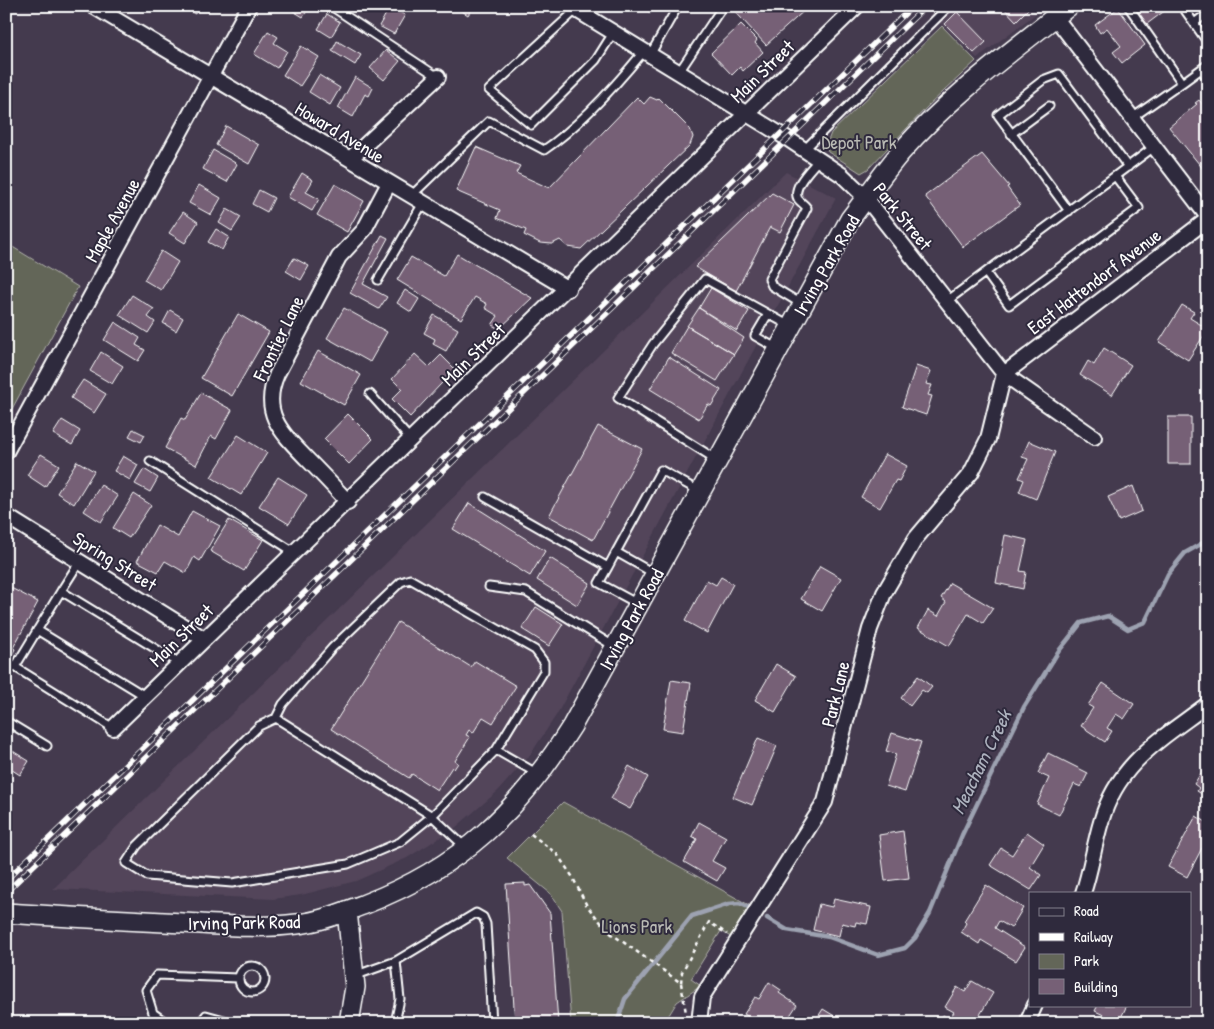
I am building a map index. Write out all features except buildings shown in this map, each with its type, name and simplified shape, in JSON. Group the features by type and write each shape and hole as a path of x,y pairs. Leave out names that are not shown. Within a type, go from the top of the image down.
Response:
{"main road":[{"name":"Irving Park Road","path":"6,913 263,926 298,924 347,911 400,891 440,868 467,849 507,814 540,775 572,726 850,220 902,152 947,106 984,73 1062,12"},
{"path":"347,911 354,976 353,1010 350,1023"}],"street":[{"name":"Howard Avenue","path":"93,6 568,289"},
{"name":"Maple Avenue","path":"6,452 249,6"},
{"name":"Main Street","path":"114,728 204,638 348,502 568,289 746,112 857,6"},
{"name":"Park Street","path":"573,8 746,112 842,175 866,198 1004,374 1094,437"},
{"path":"1062,12 1132,118 1208,218"},
{"path":"350,159 438,77"},
{"name":"Frontier Lane","path":"348,502 278,428 272,411 271,392 277,374 339,258 364,230 389,183"},
{"name":"East Hattendorf Avenue","path":"1004,374 1208,218"},
{"name":"Park Lane","path":"693,1022 702,997 825,802 870,629 884,592 916,538 971,473 988,439 1004,374"},
{"name":"Spring Street","path":"8,523 80,561 204,638"},
{"path":"1083,892 1101,821 1118,782 1144,751 1208,704"},
{"path":"1027,1023 1035,1006"}],"lane":[{"path":"331,6 438,77"},
{"path":"378,280 417,199 489,121 544,150 560,140 647,53 678,6"},
{"path":"679,72 723,6"},
{"path":"804,150 949,6"},
{"path":"1128,6 1182,83"},
{"path":"1182,6 1208,43"},
{"path":"573,8 489,90 531,125 596,60 613,33"},
{"path":"1194,23 1208,13"},
{"path":"1132,118 1208,64"},
{"path":"1201,69 1208,79"},
{"path":"1069,211 998,115 1043,80 1060,74 1128,167"},
{"path":"1011,134 1049,106"},
{"path":"947,301 1154,147"},
{"path":"803,305 772,286 769,279 805,212 806,208 796,194 798,186 819,159"},
{"path":"986,273 1009,305 1139,208 1115,176"},
{"path":"718,460 618,398 653,344 704,279 790,327"},
{"path":"768,314 755,336 778,349"},
{"path":"370,394 411,440"},
{"path":"150,461 294,552"},
{"path":"639,604 599,583 661,470 700,492"},
{"path":"485,497 608,567"},
{"path":"616,552 655,574"},
{"path":"80,561 15,667 114,728"},
{"path":"410,579 535,650 544,662 544,671 496,750 432,816 400,842 348,864 232,883 147,876 126,863 137,846 259,726 276,718 283,704 332,648 401,582 410,579"},
{"path":"489,587 526,592 616,647"},
{"path":"61,591 179,663"},
{"path":"38,630 145,696"},
{"path":"276,718 432,816 467,849"},
{"path":"6,722 47,746"},
{"path":"496,750 540,775"},
{"path":"354,976 396,961 476,913 483,917 486,924 492,1023"},
{"path":"395,1023 400,999 396,961"},
{"path":"167,1023 153,1013 146,990 157,975 238,978"},
{"path":"200,1023 206,1015 235,1023"}],"path":[{"path":"531,834 557,854 572,876 587,906 609,932 680,983"},
{"path":"693,1022 680,983 682,972 710,922 737,941"}],"shaded area":[{"path":"937,6 1046,6 977,58 930,13"},
{"path":"786,172 836,198 557,714 530,755 498,791 455,828 407,858 356,881 301,895 273,899 53,889"}],"green space":[{"name":"Depot Park","path":"942,26 976,61 928,106 868,169 861,173 828,152 826,146 831,133"},
{"path":"6,243 78,287 6,420"},
{"name":"Lions Park","path":"563,802 749,905 756,911 737,941 721,931 691,979 701,986 677,1002 664,1023 571,1023 562,911 550,893 507,858"}],"waterway":[{"name":"Meacham Creek","path":"767,918 787,930 829,937 878,955 905,948 915,938 930,913 962,835 1024,707 1058,652 1081,623 1108,616 1128,629 1145,622 1168,574 1185,553 1208,540"},
{"name":"Meacham Creek","path":"617,1023 625,999 692,916 729,904 739,903 748,907"}],"railway":[{"path":"6,880 913,6"},
{"path":"6,892 926,6"}]}
